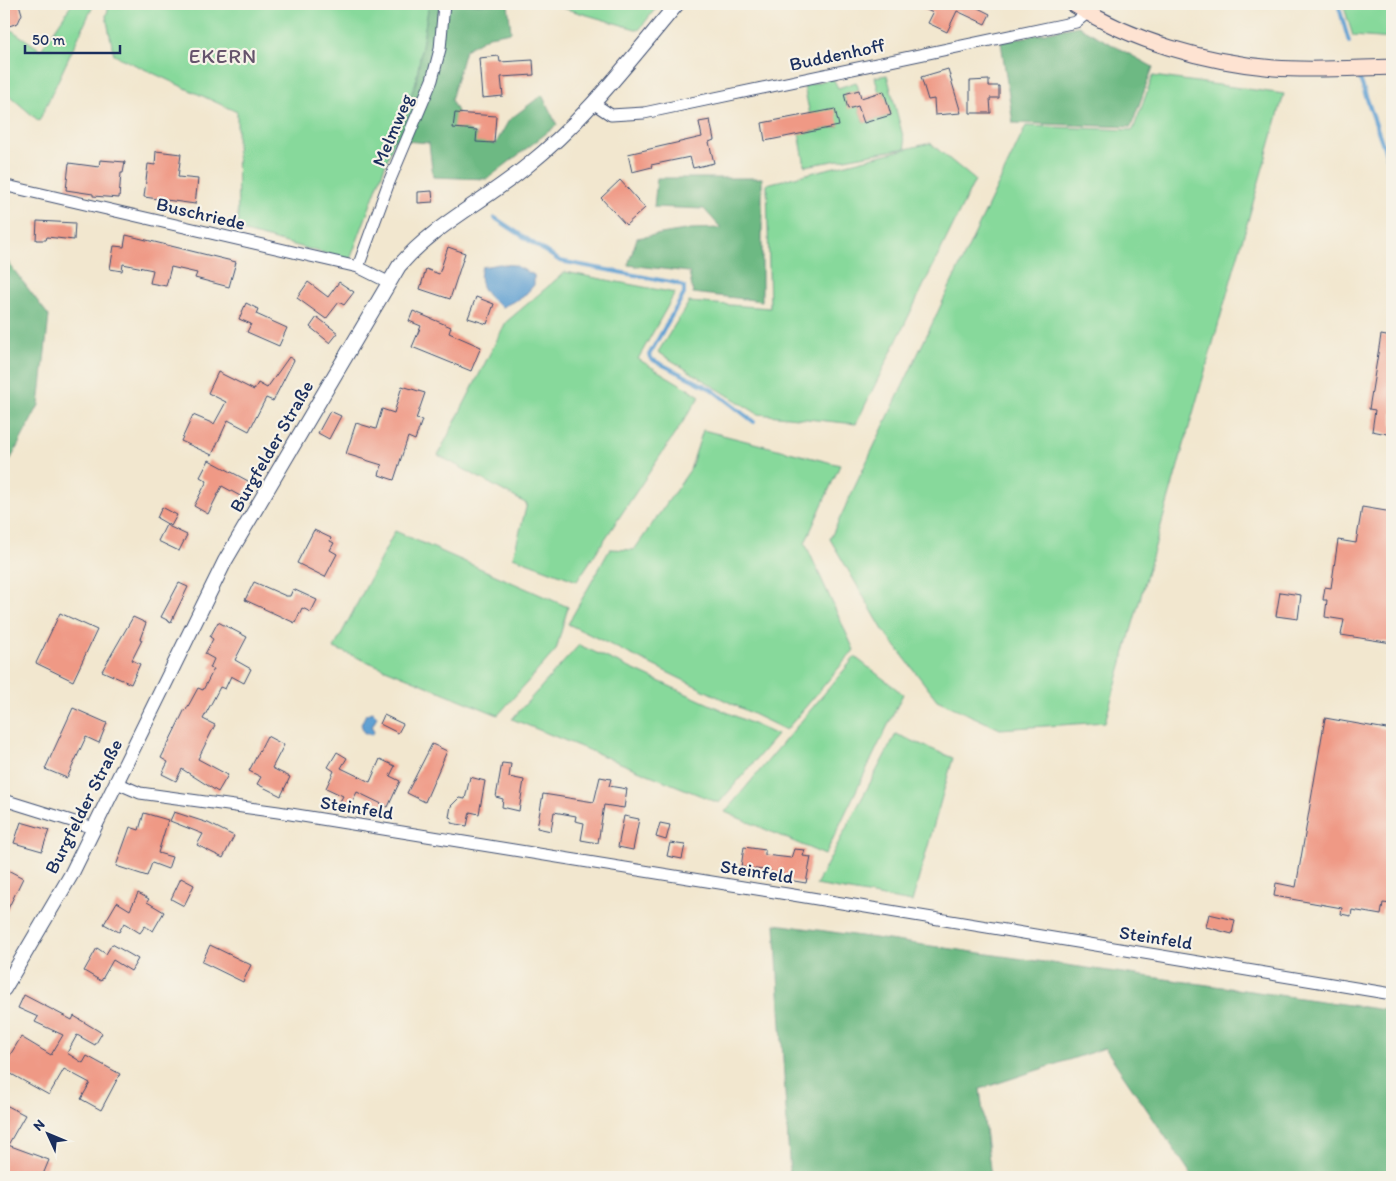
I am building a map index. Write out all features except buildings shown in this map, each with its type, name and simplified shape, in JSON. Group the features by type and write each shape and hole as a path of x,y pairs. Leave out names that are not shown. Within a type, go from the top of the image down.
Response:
{"main road":[{"path":"1073,4 1087,13 1170,48 1236,63 1309,69 1392,68"}],"street":[{"name":"Melmweg","path":"358,267 389,182 432,80 440,49 444,4"},
{"name":"Burgfelder Straße","path":"4,989 71,875 225,561 388,282 399,266 423,240 526,167 593,103 676,4"},
{"name":"Buddenhoff","path":"593,103 610,114 644,113 1076,22 1087,13"},
{"name":"Buschriede","path":"4,183 7,186 358,267 388,282"},
{"name":"Steinfeld","path":"116,782 140,793 278,812 1392,994"},
{"path":"4,800 94,828"}],"green space":[{"path":"72,4 90,4 93,6 39,121 4,91 4,25 41,50"},
{"path":"110,4 429,4 416,82 350,260 238,230 237,112 114,55 106,16"},
{"path":"429,4 508,4 511,32 489,36 465,50 451,100 466,129 495,145 509,120 542,95 557,125 487,179 433,177 429,143 393,140 416,82"},
{"path":"549,4 659,4 639,30"},
{"path":"1343,4 1392,4 1392,39 1353,36"},
{"path":"1078,26 1153,67 1131,127 1013,123 1001,42"},
{"path":"887,75 906,148 805,166 796,117 802,117 806,133 839,126 810,115 804,86 833,78 838,88 856,82 859,90 844,94 848,108 858,106 864,123 891,115 884,92 879,93 875,77"},
{"path":"1153,76 1284,94 1105,722 1000,729 937,700 883,630 830,539 1026,126 1133,130"},
{"path":"930,143 975,180 856,424 758,414 658,352 689,302 770,308 767,184"},
{"path":"657,178 762,178 762,301 693,293 689,272 628,265 637,238 691,229 721,228 704,209 654,207"},
{"path":"4,257 49,316 39,405 4,472"},
{"path":"565,272 675,293 638,359 700,396 577,581 513,557 527,504 438,455 506,322"},
{"path":"703,430 840,465 805,543 854,650 786,730 568,624 610,549 634,550 690,470"},
{"path":"395,531 568,607 556,650 498,715 334,648"},
{"path":"579,645 777,735 719,803 512,719"},
{"path":"855,657 903,694 825,855 725,812"},
{"path":"896,734 953,758 912,902 816,885"},
{"path":"775,924 1392,1011 1392,1177 1193,1177 1105,1048 980,1089 991,1177 790,1177"}],"water":[{"path":"499,264 514,265 534,275 534,285 523,297 502,307 487,295 480,280 482,267"},
{"path":"373,712 377,716 372,727 374,732 372,735 364,733 361,724 366,714"},
{"path":"723,1172 741,1173 752,1177 721,1177"}],"waterway":[{"path":"1338,4 1349,42"},
{"path":"1360,79 1392,171"},
{"path":"495,218 560,261 676,283 684,287 684,294 649,355 651,359 711,389 754,422"}],"district":[{"name":"EKERN","path":"223,56"}]}
